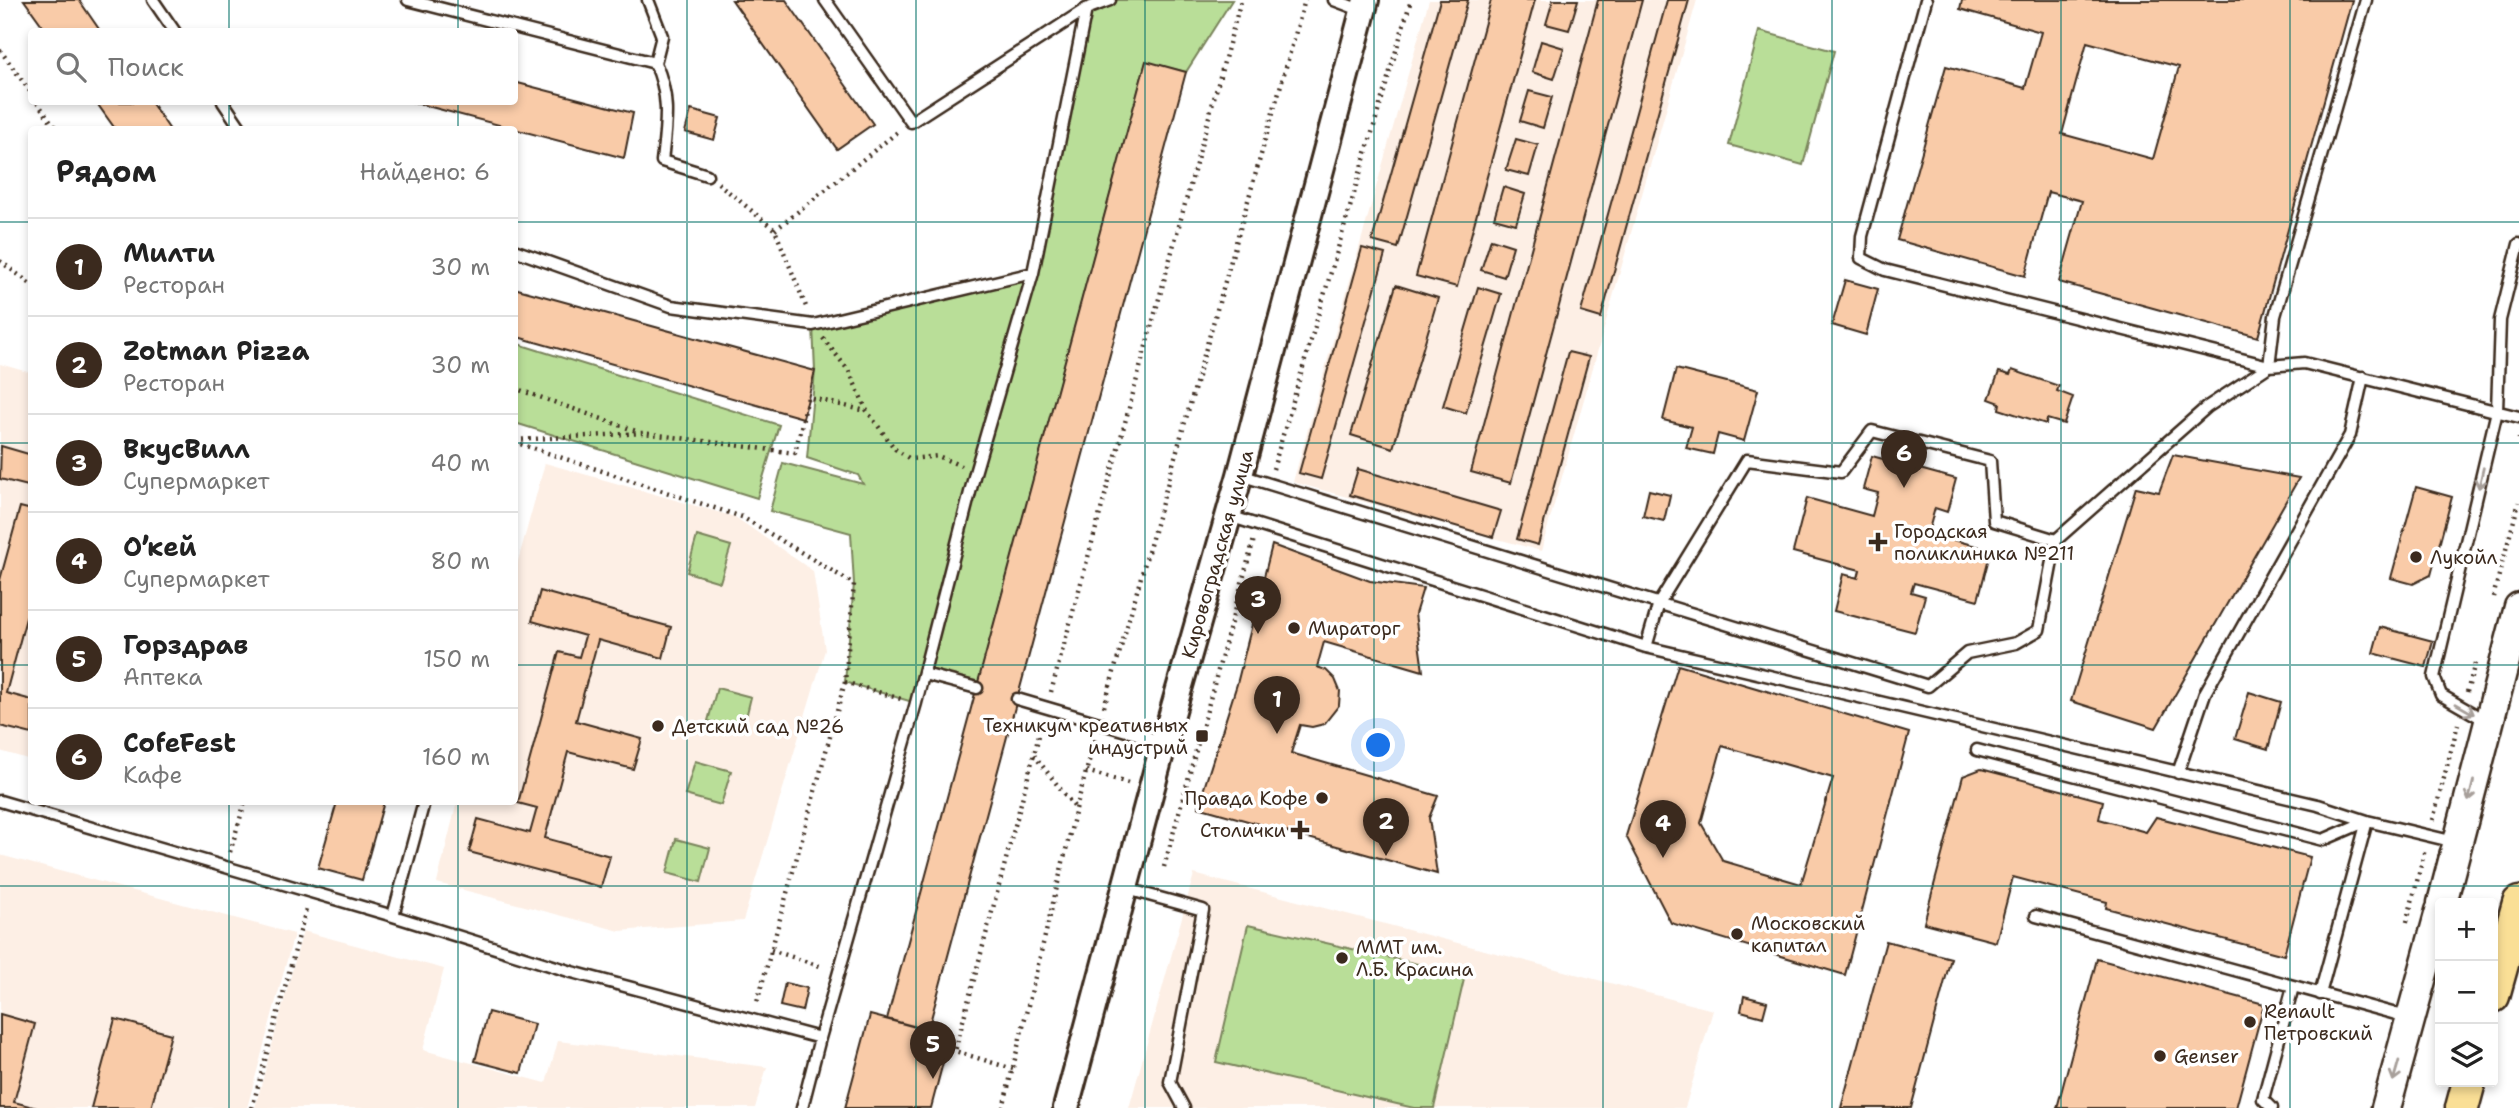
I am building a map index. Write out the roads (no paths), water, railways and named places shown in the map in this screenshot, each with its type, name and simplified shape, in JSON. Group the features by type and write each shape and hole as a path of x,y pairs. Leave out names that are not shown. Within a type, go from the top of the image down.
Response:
{"main road":[{"path":"2443,898 2519,607"},
{"path":"2498,978 2519,903"},
{"path":"2386,1108 2435,930"},
{"path":"2462,1108 2468,1087"}],"street":[{"name":"Кировоградская улица","path":"1066,1108 1164,742 1240,475 1365,6"}],"lane":[{"path":"153,0 172,28"},
{"path":"408,0 518,28"},
{"path":"648,0 662,37 655,63 663,78 668,112 662,161 708,175"},
{"path":"825,0 911,122 1086,9 1110,0"},
{"path":"1334,0 1365,6"},
{"path":"1926,0 1862,236 1861,258 1885,270 2269,366 2304,363 2519,418"},
{"path":"1240,475 1928,686 1966,653 2016,643 2039,631 2056,540 2207,407 2269,366 2275,316 2366,0"},
{"path":"802,1108 924,674 975,472 1033,273 1086,9"},
{"path":"518,28 655,63"},
{"path":"225,105 239,126"},
{"path":"2485,733 2481,718 2441,695 2434,677 2497,411 2500,320 2519,244"},
{"path":"518,251 671,306 813,325 925,296 1033,273"},
{"path":"2178,773 2205,693 2350,435 2363,377"},
{"path":"1646,647 1659,603 1747,460 1841,472 1872,431 1990,461 1994,521 2056,540"},
{"path":"1228,516 1646,647 2318,806 2459,843"},
{"path":"924,674 977,688"},
{"path":"1017,699 1164,742"},
{"path":"1977,750 2323,840 2367,821"},
{"path":"0,801 311,891 572,972 820,1038"},
{"path":"393,916 423,805"},
{"path":"2320,994 2367,821"},
{"path":"1126,889 1203,910 1170,1082 1184,1108"},
{"path":"2036,916 2411,1019"},
{"path":"2272,1108 2263,1099 2293,987"}],"place":[{"name":"CofeFest","path":"1904,488"},
{"name":"Городская поликлиника №211","path":"1878,542"},
{"name":"Лукойл","path":"2416,557"},
{"name":"Мираторг","path":"1294,628"},
{"name":"ВкусВилл","path":"1258,634"},
{"name":"Детский сад №26","path":"658,726"},
{"name":"Милти","path":"1277,734"},
{"name":"Техникум креативных индустрий","path":"1202,736"},
{"name":"Правда Кофе","path":"1322,798"},
{"name":"Столички","path":"1300,830"},
{"name":"Zotman Pizza","path":"1386,856"},
{"name":"О’кей","path":"1663,858"},
{"name":"Московский капитал","path":"1737,934"},
{"name":"ММТ им. Л.Б. Красина","path":"1342,958"},
{"name":"Renault Петровский","path":"2250,1022"},
{"name":"Genser","path":"2160,1056"},
{"name":"Горздрав","path":"933,1079"}]}
